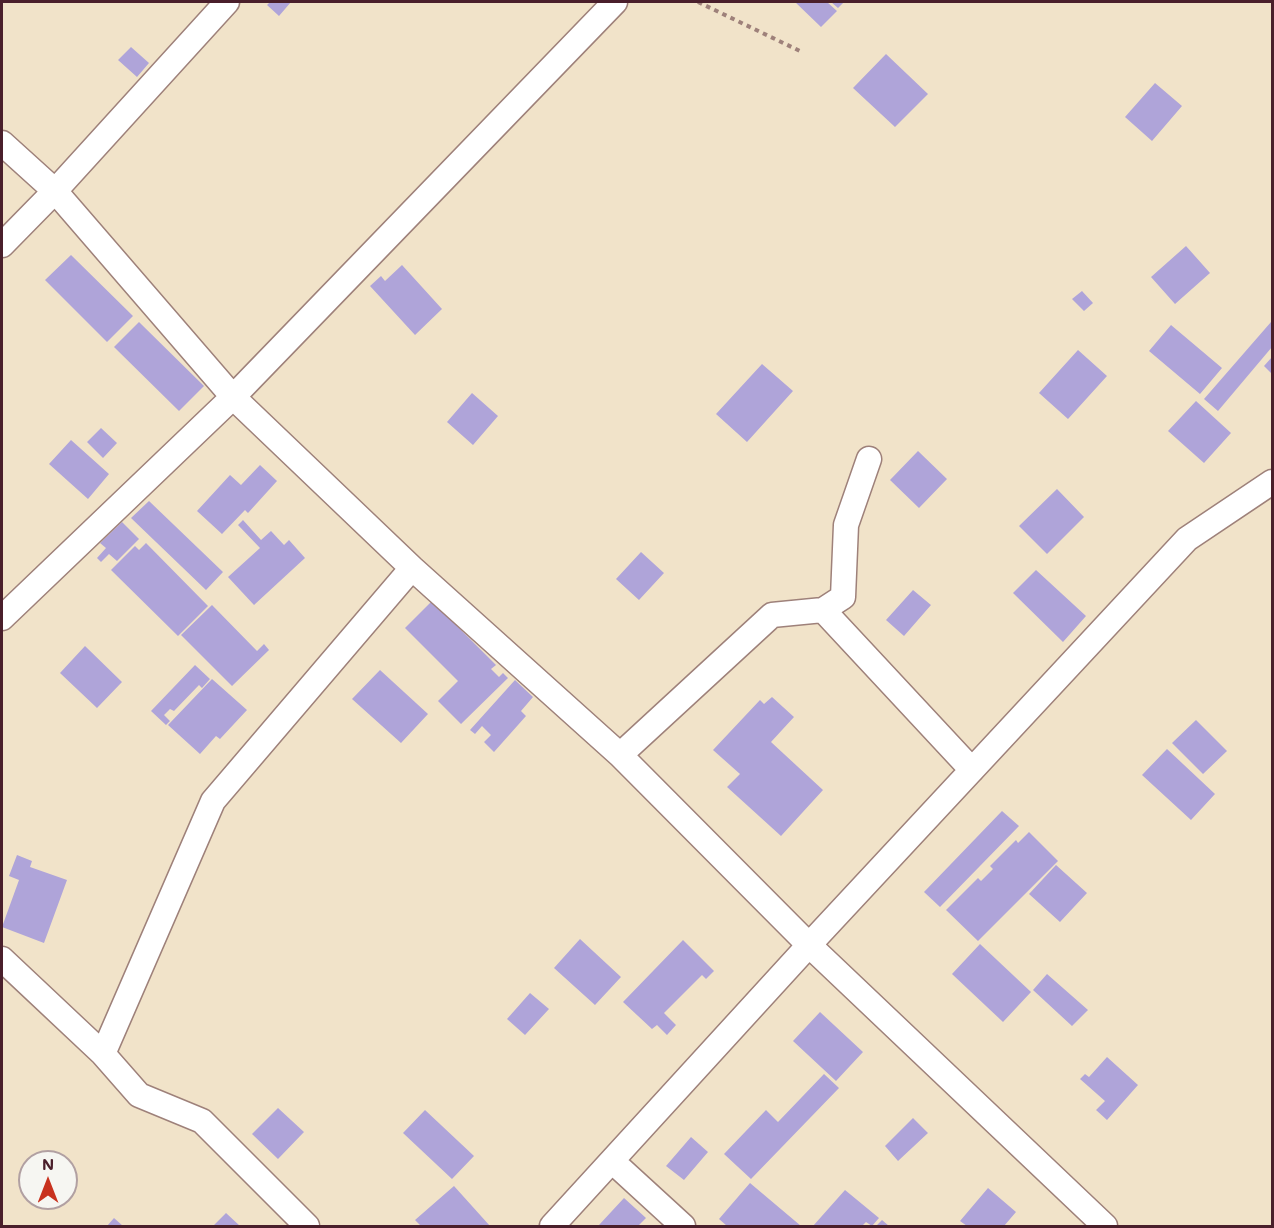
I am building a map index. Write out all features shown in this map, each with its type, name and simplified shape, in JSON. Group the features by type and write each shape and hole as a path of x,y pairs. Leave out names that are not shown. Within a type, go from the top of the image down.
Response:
{"street":[{"path":"2,244 55,191 227,2"},
{"path":"2,618 233,398 615,2"},
{"path":"2,143 55,191 233,398 412,568 620,754 809,945 1106,1227"},
{"path":"620,754 771,615 823,610 843,597 846,525 869,459"},
{"path":"552,1227 809,945 1187,539 1272,482"},
{"path":"103,1054 213,801 412,568"},
{"path":"823,610 972,770"},
{"path":"2,959 103,1054 139,1095 202,1121 307,1227"},
{"path":"612,1161 682,1227"}],"path":[{"path":"698,2 802,52"}],"building":[{"path":"270,2 291,2 279,16 267,5"},
{"path":"795,2 827,2 837,11 821,27"},
{"path":"831,2 844,2 838,8"},
{"path":"131,47 149,63 137,77 118,60"},
{"path":"886,54 928,94 895,127 853,88"},
{"path":"1155,83 1182,106 1152,141 1125,117"},
{"path":"1186,246 1210,273 1175,304 1151,277"},
{"path":"71,255 133,316 107,342 45,280"},
{"path":"402,265 442,309 415,335 370,286 381,276 385,281"},
{"path":"1082,291 1093,303 1084,311 1072,299"},
{"path":"139,322 204,386 179,411 114,347"},
{"path":"1271,322 1272,347 1218,411 1204,399"},
{"path":"1171,325 1222,368 1200,394 1149,351"},
{"path":"1078,350 1107,376 1068,419 1039,393"},
{"path":"1272,357 1272,374 1264,366"},
{"path":"762,364 793,391 747,442 716,414"},
{"path":"472,393 498,416 473,445 447,422"},
{"path":"1196,401 1231,433 1204,463 1168,431"},
{"path":"101,428 117,443 103,458 87,442"},
{"path":"71,440 109,474 88,499 49,464"},
{"path":"918,451 947,479 919,508 890,480"},
{"path":"260,465 277,481 248,513 245,510 222,534 197,511 230,475 241,485"},
{"path":"1057,489 1084,517 1047,554 1019,526"},
{"path":"149,501 223,572 206,590 131,518"},
{"path":"243,520 261,540 271,531 284,545 289,540 305,558 254,605 228,577 260,548 238,525"},
{"path":"122,522 139,539 117,561 109,554 101,562 97,558 106,548 100,543"},
{"path":"146,543 208,606 178,636 111,570 135,546 139,550"},
{"path":"641,552 664,573 639,600 616,579"},
{"path":"1036,570 1086,616 1063,642 1013,593"},
{"path":"913,590 931,605 904,636 886,620"},
{"path":"432,601 496,665 491,669 499,677 503,673 508,678 461,724 438,701 458,681 405,628"},
{"path":"212,605 257,651 264,644 269,650 232,686 181,635"},
{"path":"85,646 122,682 97,708 60,673"},
{"path":"195,665 210,679 202,688 199,685 174,711 170,709 164,715 170,721 166,725 151,711"},
{"path":"380,670 428,714 401,743 352,699"},
{"path":"212,679 247,710 220,739 216,736 200,754 168,725"},
{"path":"515,680 533,697 521,711 526,716 494,752 484,742 491,735 482,726 475,734 470,730"},
{"path":"772,697 794,717 771,742 823,790 781,836 727,787 740,774 713,750 760,700 764,704"},
{"path":"1196,720 1227,751 1203,774 1172,743"},
{"path":"1167,749 1215,794 1191,820 1142,775"},
{"path":"1002,811 1019,826 940,907 924,892"},
{"path":"1029,832 1058,861 978,941 946,910 978,878 981,881 993,869 990,866 1016,840 1018,843"},
{"path":"17,855 32,861 30,867 67,880 44,943 2,927 19,880 9,876"},
{"path":"1056,865 1087,893 1060,922 1029,894"},
{"path":"580,939 621,977 595,1005 554,968"},
{"path":"683,940 714,971 706,979 702,975 664,1013 676,1025 667,1035 657,1025 652,1029 623,1002"},
{"path":"980,944 1031,992 1003,1022 952,974"},
{"path":"1047,974 1088,1010 1072,1026 1033,990"},
{"path":"530,993 549,1009 525,1035 507,1019"},
{"path":"820,1012 863,1052 836,1081 793,1041"},
{"path":"1107,1057 1138,1085 1107,1120 1096,1110 1105,1101 1080,1079 1085,1074 1089,1077"},
{"path":"824,1074 839,1088 751,1179 724,1154 766,1110 778,1122"},
{"path":"278,1108 304,1132 278,1159 252,1134"},
{"path":"425,1110 474,1156 452,1179 403,1133"},
{"path":"913,1118 928,1133 898,1161 885,1146"},
{"path":"691,1137 708,1152 684,1180 666,1166"},
{"path":"750,1183 801,1226 727,1226 719,1219"},
{"path":"454,1186 490,1226 421,1226 415,1220"},
{"path":"988,1188 1016,1212 1004,1226 967,1226 960,1221"},
{"path":"845,1190 879,1218 872,1226 866,1222 862,1226 813,1226"},
{"path":"624,1198 646,1218 638,1226 600,1226 599,1225"},
{"path":"226,1213 240,1226 213,1226"},
{"path":"114,1218 123,1226 107,1226"},
{"path":"882,1220 889,1226 876,1226"}]}
